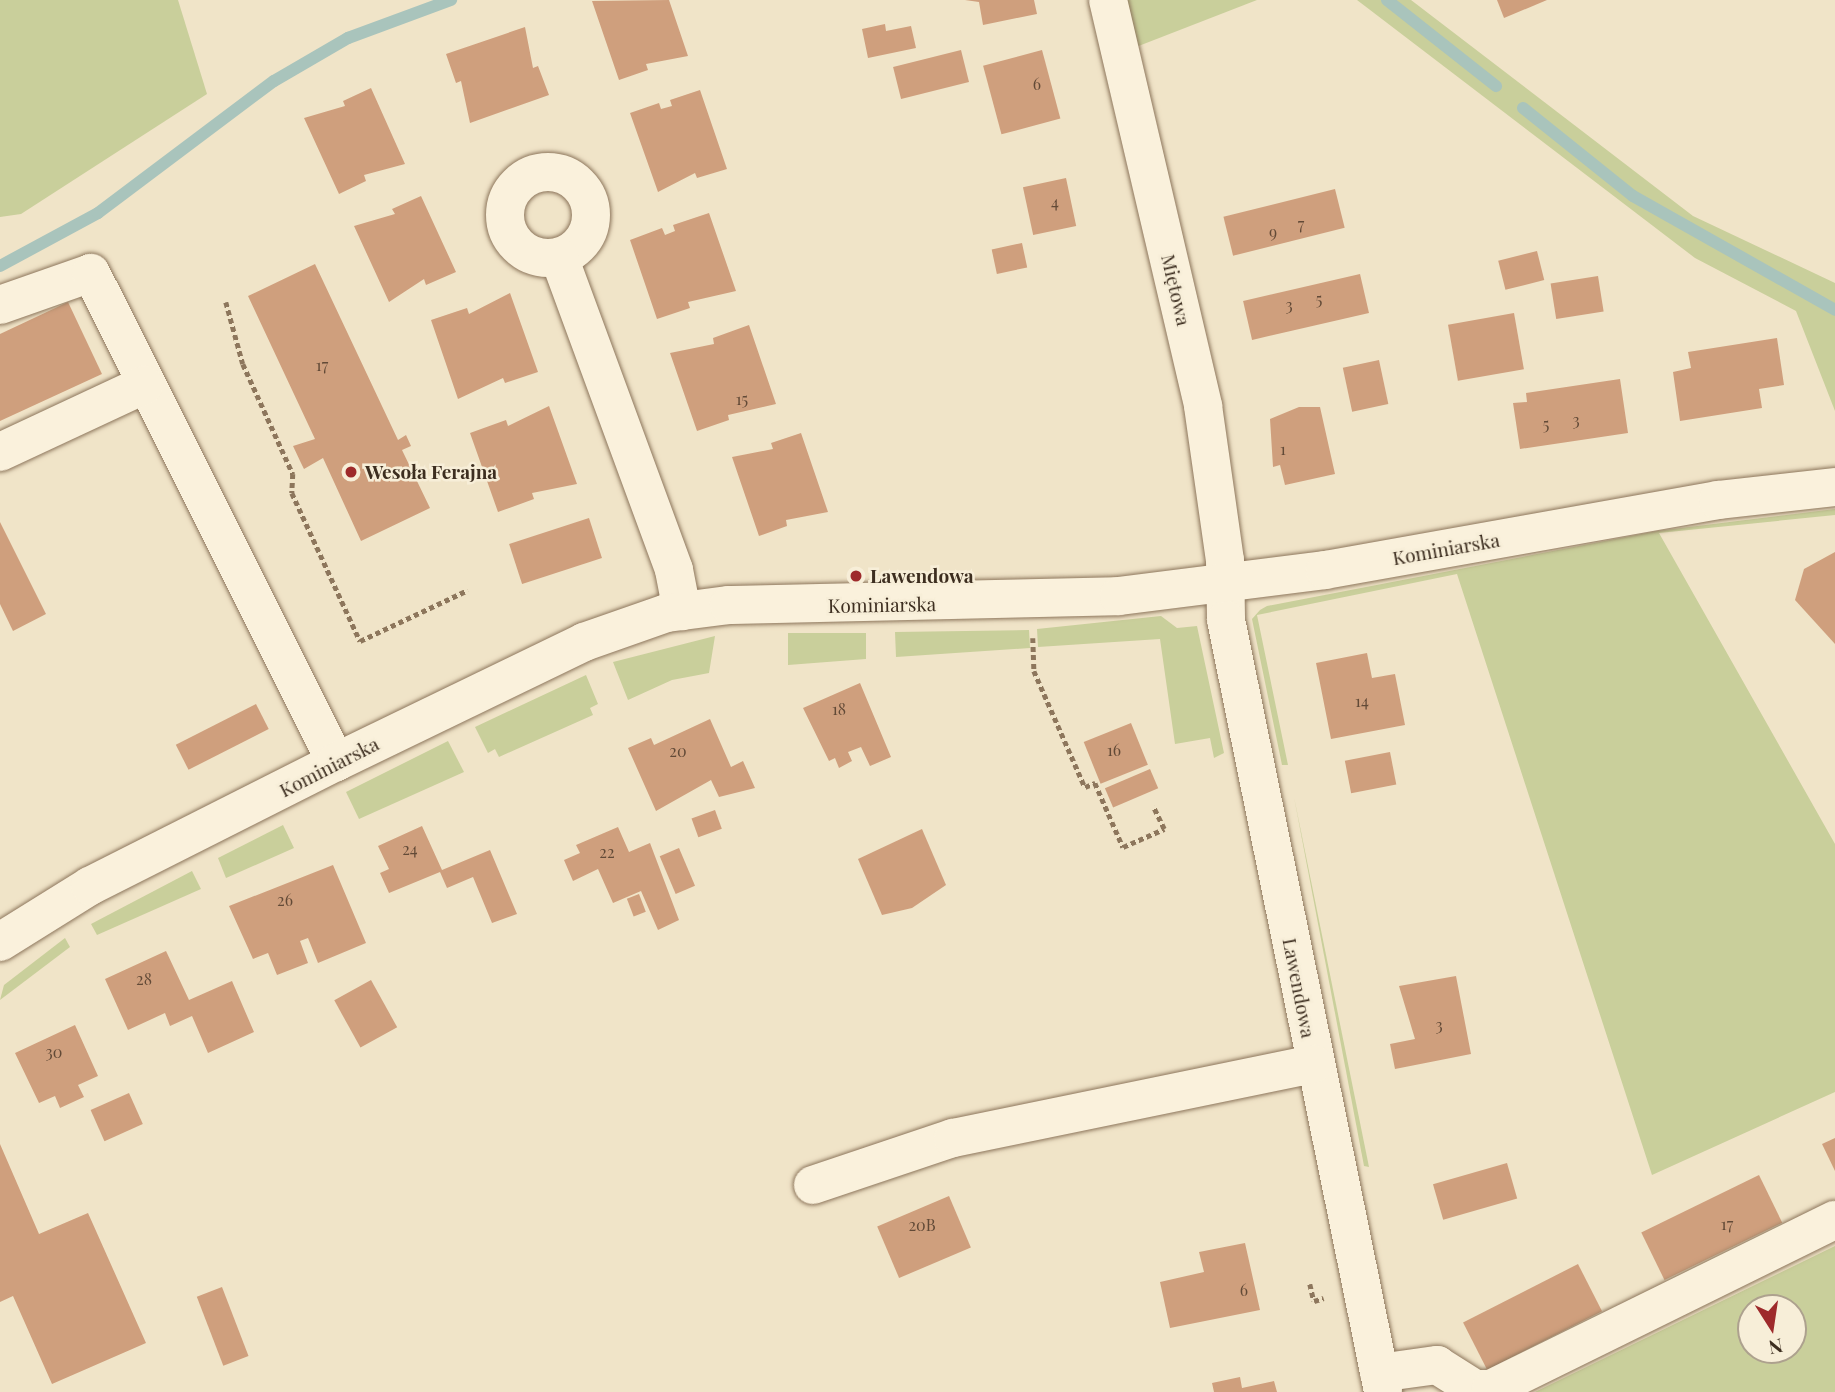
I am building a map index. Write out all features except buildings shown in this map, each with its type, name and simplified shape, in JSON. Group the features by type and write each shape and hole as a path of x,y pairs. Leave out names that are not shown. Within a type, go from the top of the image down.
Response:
{"street":[{"name":"Miętowa","path":"1108,0 1203,406 1225,583"},
{"path":"559,257 674,570 682,611"},
{"path":"0,305 91,273 144,385 336,762"},
{"path":"0,452 144,385"},
{"name":"Kominiarska","path":"0,942 90,886 336,762 584,642 682,611 1106,597 1225,583 1718,500 1835,487"},
{"name":"Lawendowa","path":"1225,583 1226,620 1314,1064 1381,1382"},
{"path":"813,1185 953,1138 1314,1064"},
{"path":"1381,1382 1437,1365 1475,1389 1491,1389 1835,1220"}],"path":[{"path":"226,302 243,364 293,474 292,493 360,641 468,590"},
{"path":"1034,648 1034,671 1086,787 1095,783 1123,847 1164,830 1153,806"}],"green space":[{"path":"0,0 178,0 207,94 21,214 0,217"},
{"path":"1127,0 1257,0 1136,47"},
{"path":"1357,0 1411,0 1693,216 1835,283 1835,411 1796,311 1695,258"},
{"path":"1835,509 1835,515 1659,533 1835,844 1835,1092 1652,1175 1457,574 1257,615 1288,765 1282,765 1252,619 1267,606 1657,531"},
{"path":"1161,616 1177,628 1197,626 1224,753 1214,758 1210,738 1175,744 1160,639 1038,647 1037,629"},
{"path":"1029,630 1030,648 896,657 895,632"},
{"path":"788,633 866,633 866,659 788,665"},
{"path":"715,636 709,673 672,680 628,700 613,662"},
{"path":"586,675 598,704 590,708 593,715 499,757 495,749 488,753 475,727"},
{"path":"448,741 464,772 359,819 346,792"},
{"path":"1294,797 1369,1167 1364,1166"},
{"path":"283,825 294,848 226,878 218,858"},
{"path":"192,871 201,889 97,935 91,924"},
{"path":"65,938 70,947 0,1000 4,985"},
{"path":"1835,1246 1835,1392 1535,1392"}],"waterway":[{"path":"0,266 98,213 274,81 348,38 451,0"},
{"path":"1387,0 1496,86"},
{"path":"1523,108 1633,196 1835,310"}],"place":[{"name":"Wesoła Ferajna","path":"351,472"},
{"name":"Lawendowa","path":"856,576"}]}
